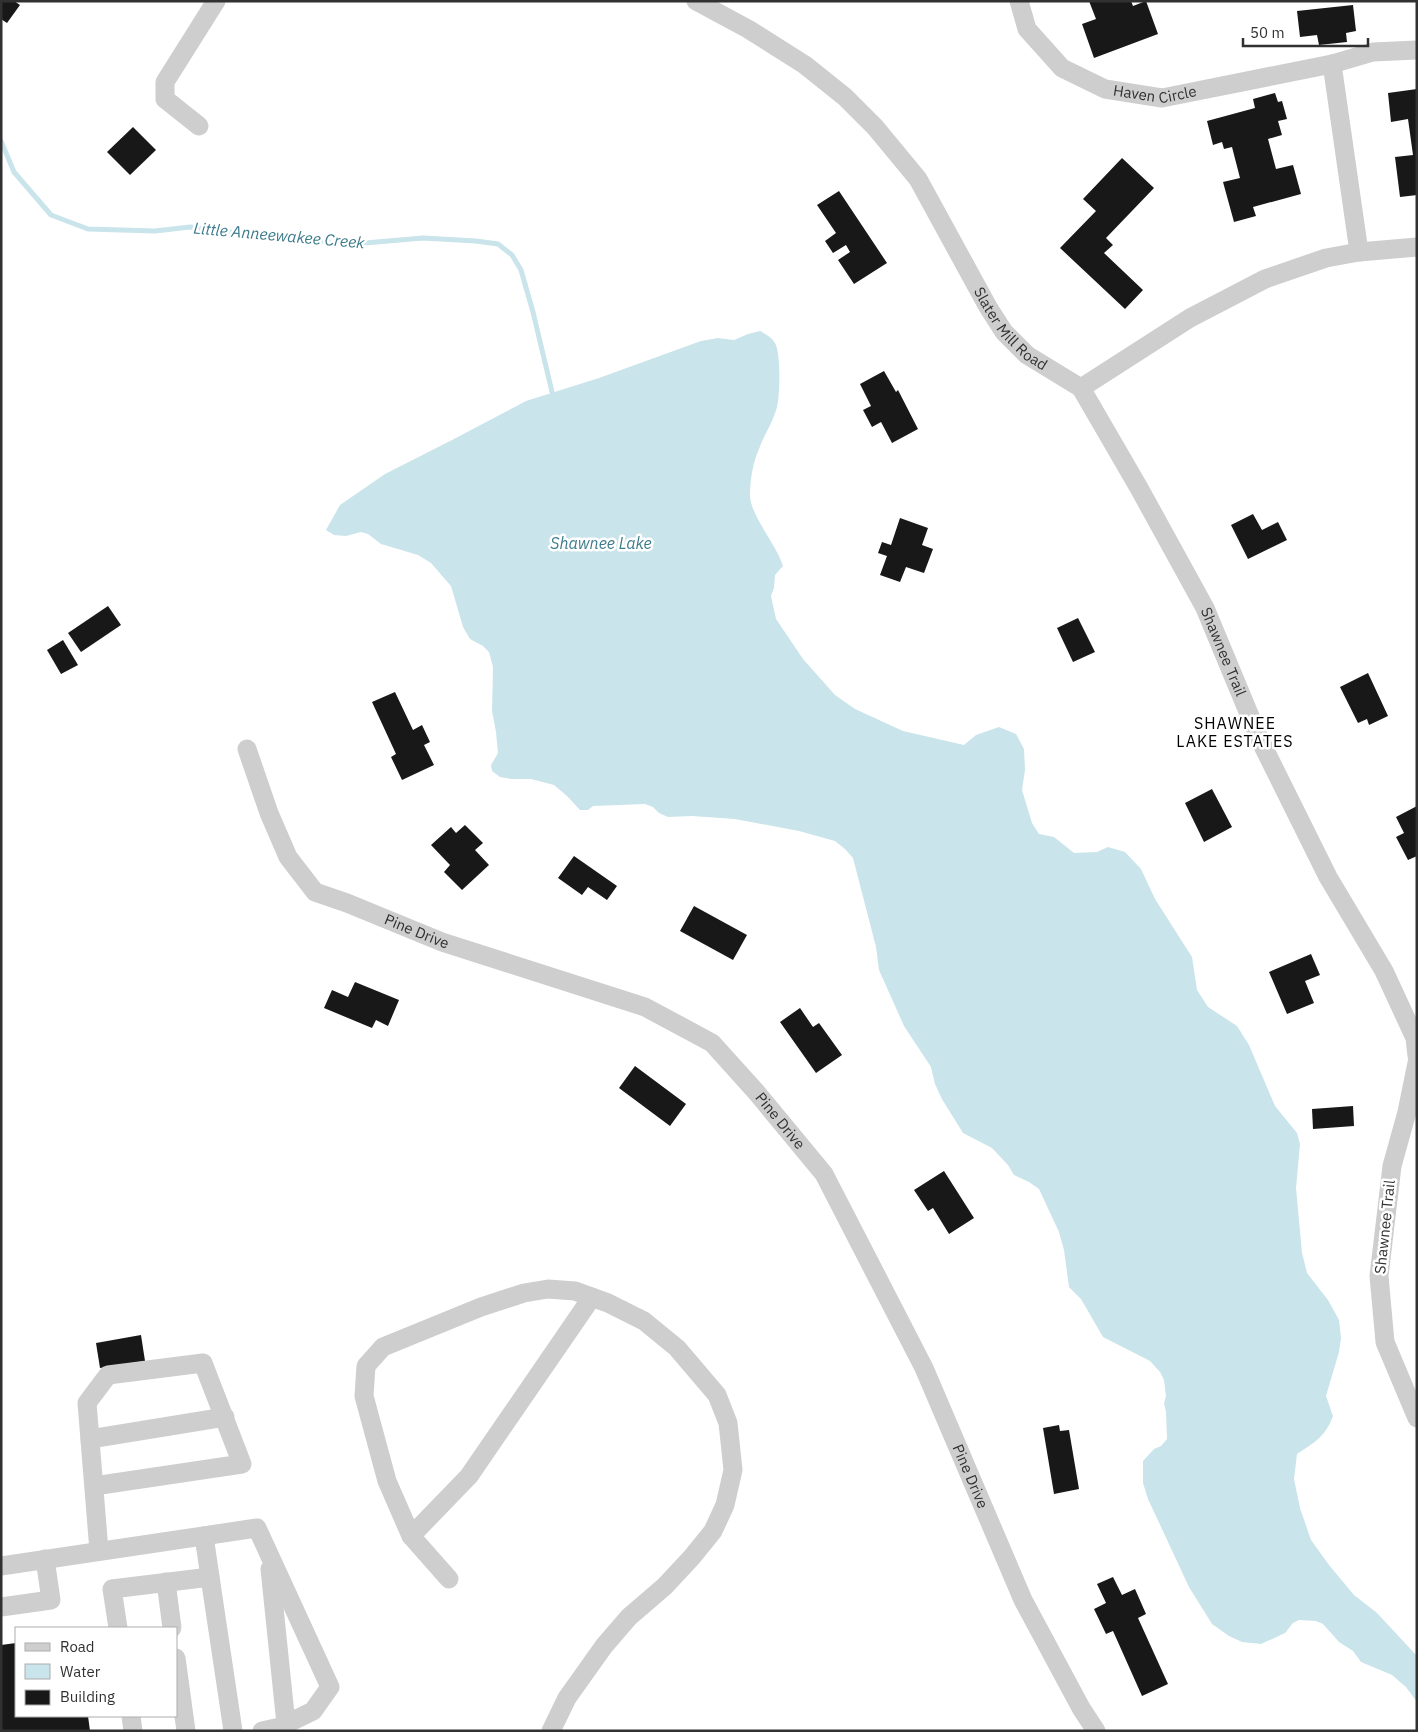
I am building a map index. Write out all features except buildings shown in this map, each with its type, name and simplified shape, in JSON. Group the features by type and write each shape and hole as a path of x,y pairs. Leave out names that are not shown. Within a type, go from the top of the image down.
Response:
{"street":[{"path":"199,126 165,99 165,82 216,1"},
{"name":"Slater Mill Road","path":"696,1 748,29 805,65 844,96 879,131 918,179 988,307 1004,332 1027,355 1081,388"},
{"name":"Haven Circle","path":"1019,1 1027,29 1062,68 1105,89 1162,98 1332,64 1373,52 1417,50"},
{"path":"1332,64 1359,252"},
{"path":"1081,388 1190,318 1265,279 1326,258 1359,252 1417,247"},
{"name":"Shawnee Trail","path":"1081,388 1139,488 1204,608 1267,755 1328,877 1384,971 1415,1038 1417,1056"},
{"name":"Pine Drive","path":"247,749 269,813 288,857 315,892 442,942 645,1007 712,1043 757,1093 824,1174 924,1368 1023,1600 1081,1708 1096,1731"},
{"name":"Shawnee Trail","path":"1417,1062 1407,1112 1392,1166 1379,1276 1385,1342 1417,1418"},
{"path":"449,1579 411,1536 387,1481 364,1396 366,1366 383,1347 481,1307 524,1293 548,1288 575,1291 608,1303 644,1321 677,1348 717,1395 728,1423 733,1470 725,1505 713,1531 665,1586 629,1618 604,1646 567,1698 551,1731"},
{"path":"411,1536 469,1476 592,1298"},
{"path":"94,1486 242,1464 203,1363 108,1375 87,1404 99,1551"},
{"path":"90,1439 225,1417"},
{"path":"1,1566 257,1528 330,1687 313,1712 286,1724 262,1731"},
{"path":"204,1536 233,1731"},
{"path":"268,1552 286,1724"},
{"path":"1,1607 50,1600 45,1559"},
{"path":"118,1627 112,1589 210,1576"},
{"path":"166,1582 172,1627"},
{"path":"178,1673 186,1731"},
{"path":"131,1717 133,1731"}],"water":[{"name":"Shawnee Lake","path":"760,331 772,339 777,348 779,393 775,413 755,460 750,494 758,520 783,566 775,575 771,596 776,619 803,659 835,695 855,709 903,731 964,745 976,735 999,727 1016,734 1024,749 1025,770 1022,790 1032,823 1039,834 1054,837 1074,853 1097,852 1108,847 1125,852 1141,869 1155,899 1192,957 1197,990 1208,1007 1237,1026 1249,1045 1275,1106 1297,1133 1300,1144 1296,1188 1302,1253 1307,1273 1328,1300 1339,1320 1341,1338 1339,1352 1326,1396 1333,1416 1323,1434 1297,1454 1294,1479 1300,1508 1311,1540 1329,1565 1354,1595 1377,1613 1417,1656 1417,1702 1406,1687 1392,1675 1361,1662 1353,1651 1339,1642 1323,1624 1316,1621 1299,1620 1293,1623 1285,1633 1261,1644 1242,1642 1229,1636 1212,1624 1189,1587 1148,1499 1143,1483 1143,1461 1167,1439 1164,1380 1160,1372 1150,1361 1103,1337 1081,1299 1069,1287 1064,1250 1059,1232 1039,1189 1014,1175 1008,1165 992,1148 963,1133 942,1099 935,1084 931,1067 904,1026 879,970 876,947 853,858 845,849 835,841 799,831 735,819 692,816 668,817 645,804 593,806 588,810 580,810 554,785 531,779 500,777 492,771 491,765 498,753 492,711 493,667 489,652 483,646 470,639 463,627 451,586 431,563 418,555 381,544 368,534 361,532 346,536 334,535 326,530 340,505 385,474 526,401 599,378 701,341 718,338 734,340"}],"waterway":[{"name":"Little Anneewakee Creek","path":"1,141 14,172 51,215 88,229 155,231 190,227 277,238 353,244 423,238 498,244 512,255 521,270 552,392"}],"district":[{"name":"SHAWNEE LAKE ESTATES","path":"1235,732"}]}
